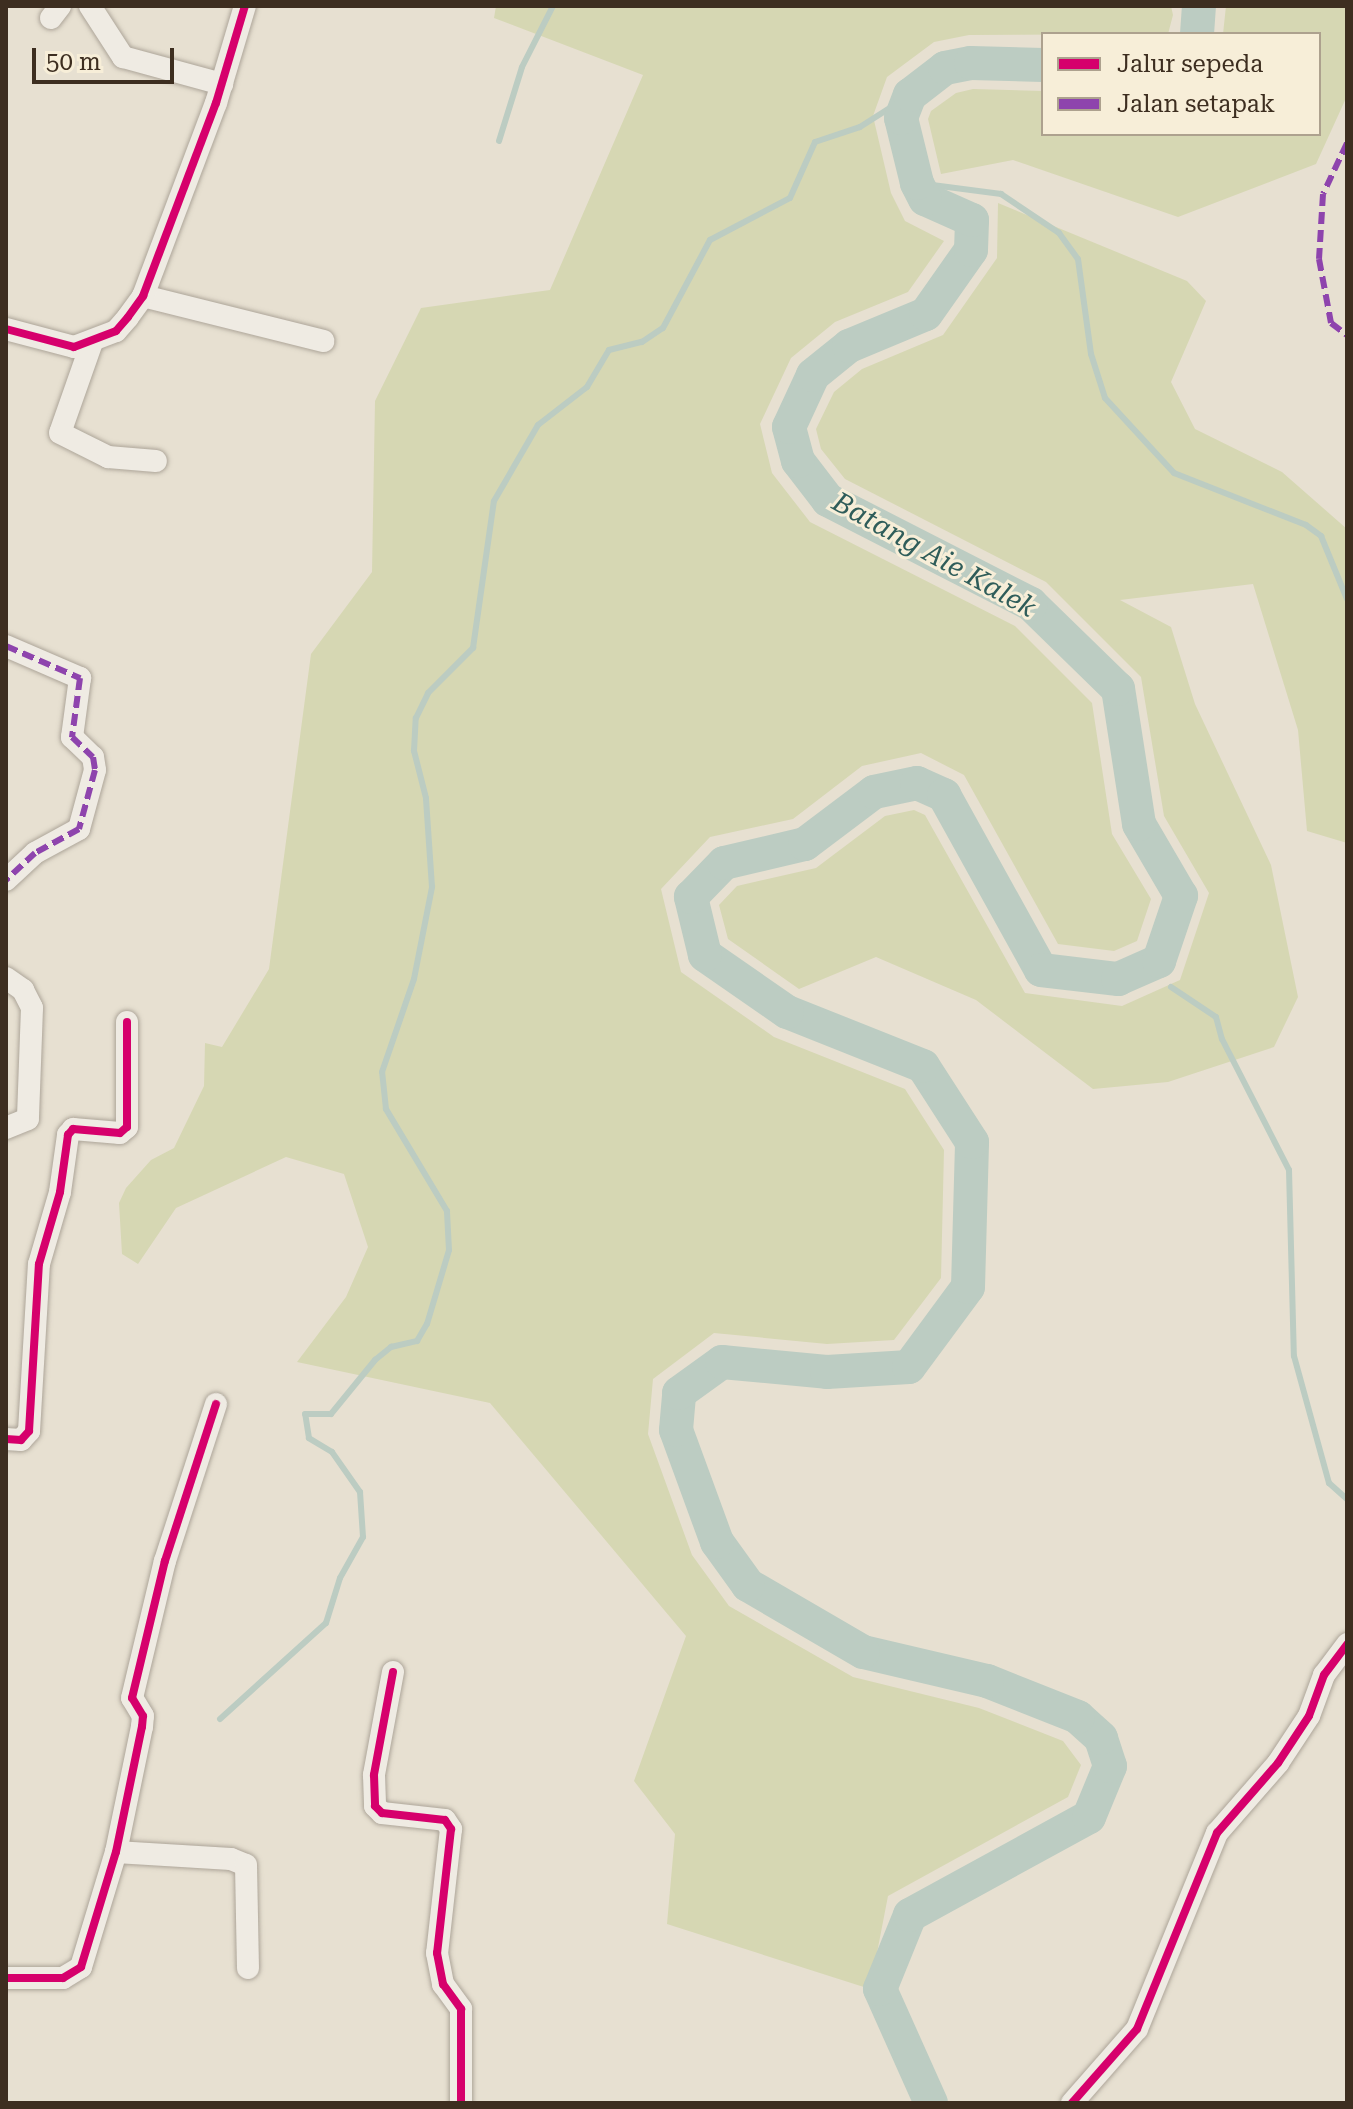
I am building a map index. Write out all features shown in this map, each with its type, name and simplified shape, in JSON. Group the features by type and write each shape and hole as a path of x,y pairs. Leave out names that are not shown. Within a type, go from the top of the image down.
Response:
{"street":[{"path":"90,6 123,57 222,84"},
{"path":"6,329 55,345 92,342 116,331 143,296 222,84 245,6"},
{"path":"143,296 323,341"},
{"path":"92,342 60,433 108,457 156,461"},
{"path":"6,646 80,678 72,737 93,757 95,770 79,829 35,853 6,880"},
{"path":"6,978 23,990 32,1008 28,1119 6,1128"},
{"path":"6,1439 21,1440 29,1431 39,1264 60,1192 68,1135 73,1129 120,1133 127,1127 127,1022"},
{"path":"6,1978 63,1978 81,1967 116,1852 143,1722 132,1698 165,1561 216,1404"},
{"path":"1072,2103 1137,2029 1217,1833 1303,1727 1340,1665 1347,1644"},
{"path":"393,1672 374,1775 375,1806 382,1813 445,1820 451,1829 437,1953 443,1984 461,2009 461,2103"},
{"path":"116,1852 231,1859 246,1865 248,1968"}],"green space":[{"path":"496,6 1171,6 1173,15 1169,32 969,35 934,42 887,77 873,116 891,193 905,221 944,241 908,292 835,322 791,358 760,424 772,473 810,522 1015,626 1092,703 1112,834 1151,899 1137,941 1114,951 1058,944 964,775 921,753 862,766 793,819 710,837 661,889 681,972 774,1037 905,1089 944,1150 941,1278 894,1340 827,1344 714,1333 653,1379 648,1434 692,1555 729,1606 853,1677 979,1708 1063,1741 1081,1765 1068,1797 888,1896 870,1989 667,1924 675,1834 634,1781 686,1636 490,1403 297,1362 346,1297 368,1247 344,1174 286,1157 176,1208 138,1264 122,1254 119,1203 126,1188 151,1160 174,1148 204,1086 205,1043 222,1047 269,969 311,654 372,572 375,401 421,308 550,290 643,75 494,18"},
{"path":"1226,6 1347,6 1347,96 1316,164 1178,217 1013,160 941,174 928,119 931,111 956,93 973,89 1041,91 1041,136 1321,136 1321,32 1223,32"},
{"path":"998,203 1187,281 1206,301 1171,382 1195,429 1282,472 1347,529 1347,843 1307,831 1298,730 1253,584 1120,600 1171,627 1195,704 1271,865 1298,997 1274,1047 1168,1082 1093,1089 976,1000 876,957 799,989 728,939 719,905 737,886 816,868 885,816 914,810 925,815 1025,993 1122,1006 1180,980 1209,893 1164,816 1141,677 1046,582 845,479 821,449 816,429 834,392 862,369 943,335 997,258"}],"waterway":[{"path":"499,141 522,67 553,6"},
{"name":"Batang Aie Kalek","path":"1197,32 1199,6"},
{"name":"Batang Aie Kalek","path":"931,2103 880,1989 910,1915 1089,1817 1110,1766 1101,1738 1078,1717 987,1681 863,1652 748,1585 717,1542 676,1430 679,1393 722,1362 827,1372 909,1367 968,1287 972,1142 923,1066 787,1012 705,955 691,897 724,863 805,844 874,792 917,783 944,795 1041,970 1118,979 1159,961 1181,896 1139,824 1118,689 1031,604 828,500 798,461 789,427 813,375 849,346 926,314 971,250 972,220 925,199 917,183 901,118 910,95 945,68 971,63 1041,65"},
{"path":"220,1719 326,1623 340,1578 363,1537 360,1492 332,1452 309,1438 305,1414 331,1414 375,1360 391,1347 417,1341 427,1324 449,1250 447,1211 386,1109 382,1072 414,979 432,887 426,798 414,751 416,718 428,693 473,648 494,501 538,425 587,387 609,350 642,342 663,328 710,240 790,198 815,142 860,127 910,95"},
{"path":"917,183 1001,194 1059,233 1078,259 1091,354 1105,398 1174,473 1306,525 1321,536 1347,599"},
{"path":"1171,987 1216,1017 1222,1039 1289,1170 1294,1356 1329,1483 1347,1499"}],"marked path":[{"path":"1347,143 1323,194 1319,259 1331,323 1347,335"},
{"path":"6,646 80,678 72,737 93,757 95,770 79,829 35,853 6,880"}],"cycle path":[{"path":"6,329 74,347 116,331 128,317 143,296 216,103 245,6"},
{"path":"6,1439 21,1440 29,1431 39,1264 60,1192 68,1135 73,1129 120,1133 127,1127 127,1022"},
{"path":"6,1978 63,1978 81,1967 116,1852 142,1727 143,1716 132,1698 165,1561 216,1404"},
{"path":"1072,2103 1137,2029 1217,1833 1278,1763 1309,1716 1324,1675 1347,1644"},
{"path":"393,1672 374,1775 375,1806 382,1813 445,1820 451,1829 437,1953 443,1984 461,2009 461,2103"}]}
